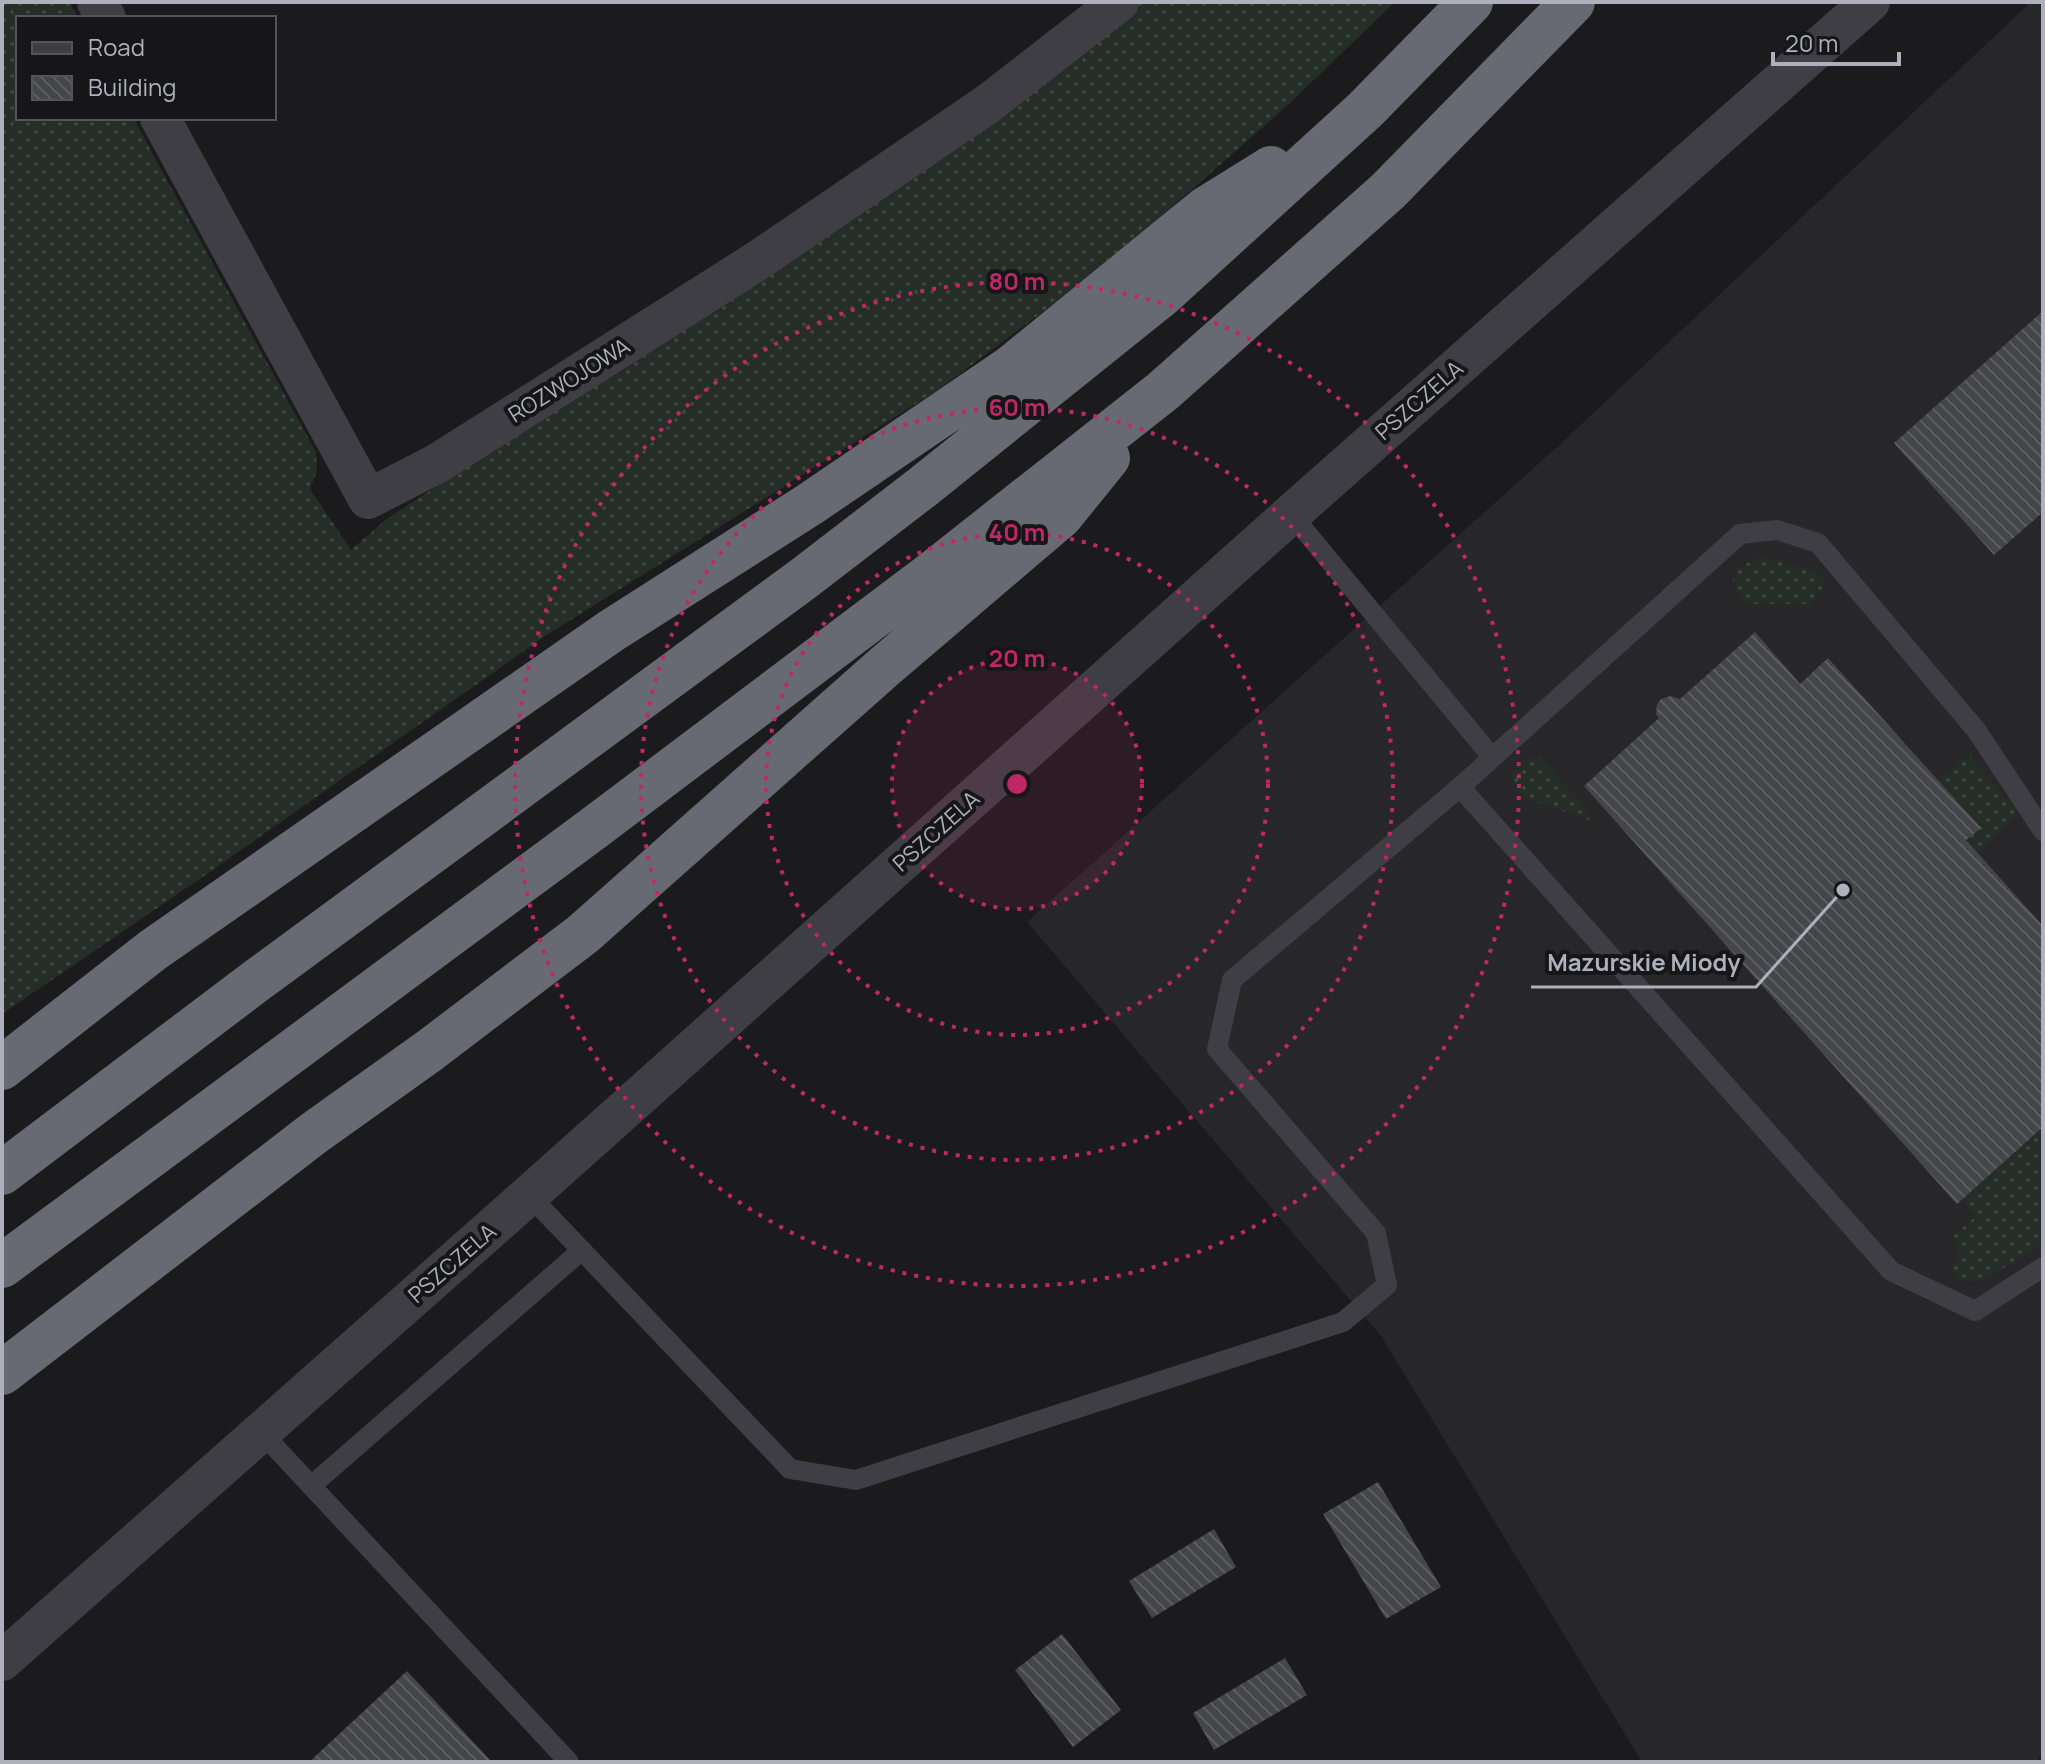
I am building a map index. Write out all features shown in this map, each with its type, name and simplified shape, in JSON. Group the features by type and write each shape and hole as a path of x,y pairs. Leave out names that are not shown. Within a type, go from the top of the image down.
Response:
{"highway":[{"path":"2,1173 924,486 1163,294 1365,110 1471,2"},
{"path":"2,1266 607,819 931,574 1163,391 1388,191 1573,2"},
{"path":"2,1068 153,950 611,631 810,504 1010,368 1205,209 1365,110"},
{"path":"2,1373 314,1133 429,1051 583,934 884,667 1061,516 1163,391"}],"street":[{"name":"ROZWOJOWA","path":"161,120 368,499 438,463 757,261 989,103 1119,2"},
{"name":"PSZCZELA","path":"2,1661 1870,2"}],"lane":[{"path":"1291,514 1492,757"},
{"path":"529,1195 790,1469 856,1480 1343,1322 1387,1285 1376,1233 1217,1049 1232,980 1460,787 1740,534 1777,530 1818,543 1977,731 2043,831"},
{"path":"1460,787 1891,1271 1975,1311 2043,1267"},
{"path":"311,1486 582,1250"},
{"path":"261,1432 569,1762"}],"shaded area":[{"path":"2,2 69,2 77,16 16,16 16,120 134,120 316,452 317,471 310,489 351,550 388,518 552,411 1138,2 1395,2 1289,104 1155,222 1056,302 938,390 545,636 2,1014"},
{"path":"2031,2 2043,2 2043,1747 2037,1762 1642,1762 1381,1336 1027,922 1555,449"},
{"path":"1761,556 1814,571 1827,582 1810,604 1748,604 1735,588 1734,576 1738,570"},
{"path":"1970,755 2018,814 1978,854 1966,840 1980,828 1938,781"},
{"path":"1529,756 1540,757 1594,818 1589,820 1526,798 1510,778 1518,763"},
{"path":"2043,1127 2043,1244 1983,1280 1963,1282 1952,1269 1959,1252 1954,1236 1977,1215 1962,1200"}],"building":[{"path":"2043,311 2043,512 1994,555 1894,443"},
{"path":"1755,632 1800,684 1828,658 1981,828 1966,840 2043,926 2043,1127 1957,1204 1584,786 1659,718 1656,714 1657,704 1661,699 1671,696 1680,699"},
{"path":"1378,1482 1441,1587 1386,1619 1323,1514"},
{"path":"1214,1529 1236,1567 1152,1618 1129,1581"},
{"path":"1062,1634 1121,1710 1073,1747 1015,1670"},
{"path":"1285,1658 1307,1695 1214,1750 1193,1713"},
{"path":"407,1671 492,1762 309,1762"}],"place":[{"name":"Mazurskie Miody","path":"1843,890"}]}
